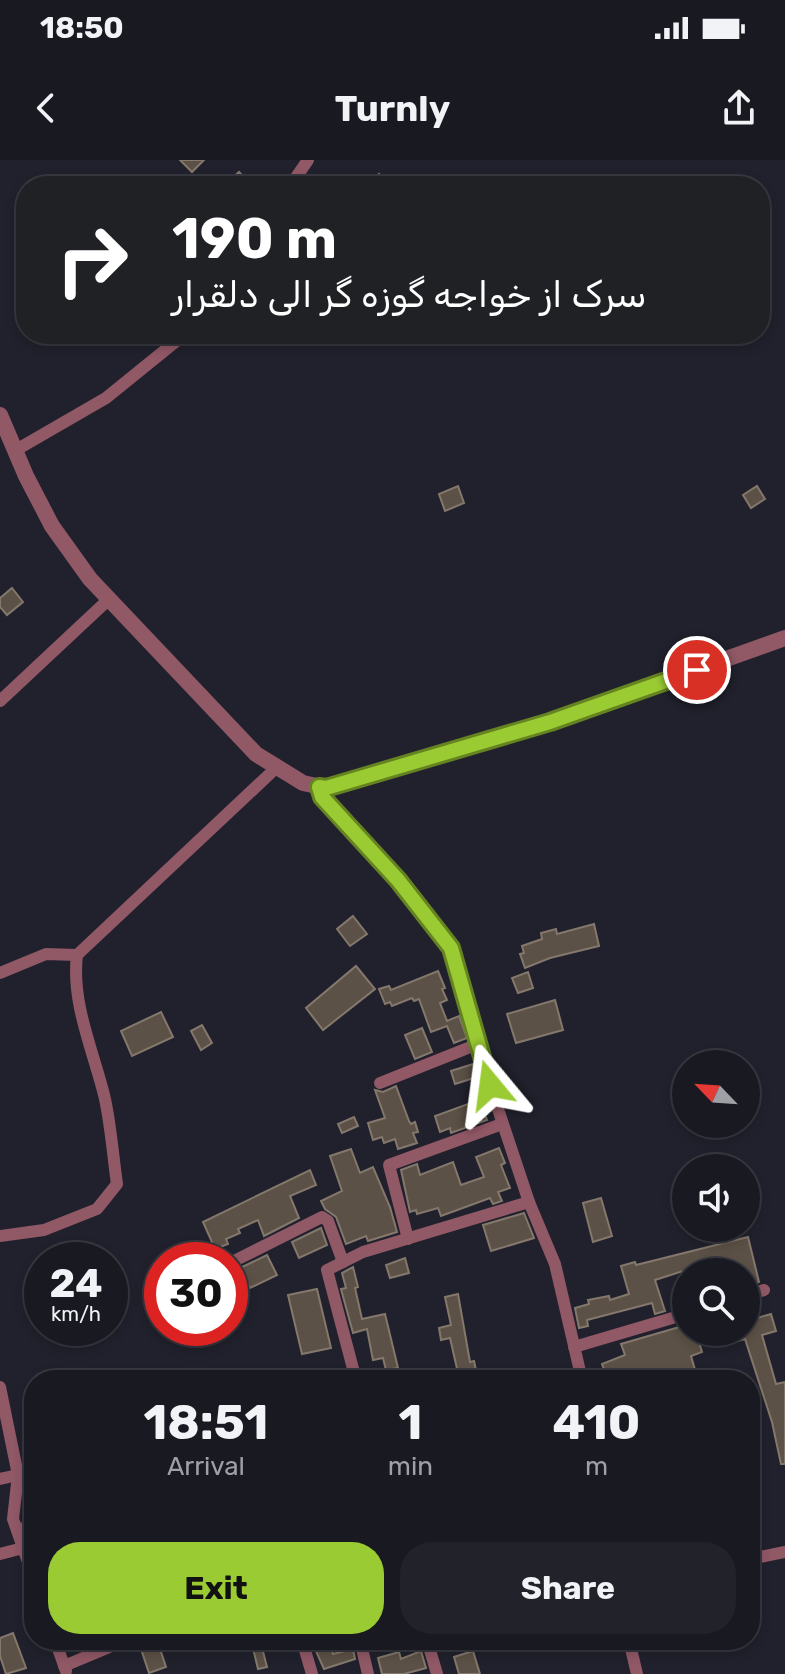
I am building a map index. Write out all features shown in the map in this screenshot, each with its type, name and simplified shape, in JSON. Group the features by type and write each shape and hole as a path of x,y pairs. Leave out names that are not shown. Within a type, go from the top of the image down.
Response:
{"street":[{"path":"16,450 106,398 173,344"},
{"path":"0,415 52,526 90,579 246,744 276,768 303,783 326,788 550,722 785,638"},
{"path":"0,701 108,600"},
{"path":"0,1236 44,1230 97,1209 117,1184 106,1102 77,995 77,955 276,768"},
{"path":"319,787 322,797 398,880 451,948 502,1124 555,1264 580,1370"},
{"path":"0,973 46,954 77,955"},
{"path":"380,1083 478,1044"},
{"path":"408,1239 389,1165 502,1124"},
{"path":"353,1370 327,1270 363,1252 529,1202"},
{"path":"248,1254 322,1217 328,1221 343,1262"},
{"path":"760,1291 764,1290"},
{"path":"574,1347 672,1318"},
{"path":"0,1387 3,1421 18,1475 13,1519 23,1548 0,1554"},
{"path":"0,1479 18,1475"},
{"path":"17,1530 24,1528"},
{"path":"760,1557 785,1552"},
{"path":"59,1650 66,1670 106,1650"},
{"path":"305,1650 312,1674"},
{"path":"362,1650 368,1674"},
{"path":"430,1650 437,1674"},
{"path":"631,1650 637,1674"}],"building":[{"path":"180,160 204,160 192,172"},
{"path":"458,486 464,503 445,511 439,494"},
{"path":"757,486 765,499 751,508 743,495"},
{"path":"12,588 23,602 7,615 0,607 0,598"},
{"path":"353,916 367,934 350,946 337,929"},
{"path":"594,924 599,946 550,958 525,968 520,954 524,953 522,946 542,939 541,933 556,929 557,934"},
{"path":"356,966 375,989 323,1030 306,1008"},
{"path":"438,971 445,988 442,989 447,1000 440,1003 447,1021 459,1016 467,1038 454,1043 447,1026 431,1032 419,999 414,1001 412,998 392,1006 390,1002 385,1004 379,989 389,986 391,990"},
{"path":"528,972 533,988 518,993 512,978"},
{"path":"555,1000 563,1030 516,1043 507,1014"},
{"path":"161,1012 173,1037 132,1056 121,1031"},
{"path":"202,1025 212,1043 201,1050 191,1031"},
{"path":"422,1028 432,1052 415,1059 405,1035"},
{"path":"473,1064 477,1077 455,1084 451,1071"},
{"path":"396,1086 409,1121 411,1124 415,1122 418,1132 413,1133 417,1143 398,1149 395,1139 384,1143 382,1137 373,1140 368,1123 385,1118 375,1090 383,1092"},
{"path":"479,1100 487,1120 451,1133 450,1128 440,1132 435,1116"},
{"path":"354,1117 358,1126 342,1133 338,1124"},
{"path":"499,1148 505,1163 501,1165 510,1188 498,1192 502,1201 493,1204 490,1198 441,1216 438,1208 417,1214 416,1210 410,1212 401,1170 417,1164 420,1175 453,1162 461,1185 484,1177 476,1157"},
{"path":"351,1149 360,1173 373,1167 397,1232 368,1241 366,1236 346,1244 336,1217 325,1209 321,1201 342,1191 330,1156"},
{"path":"310,1170 316,1185 290,1196 299,1218 264,1236 258,1220 238,1229 240,1233 226,1239 227,1242 212,1242 203,1222"},
{"path":"601,1198 612,1236 593,1242 583,1203"},
{"path":"524,1213 534,1238 491,1251 483,1225"},
{"path":"321,1228 327,1245 299,1258 292,1242"},
{"path":"728,1242 749,1242 753,1258 672,1258 672,1275 655,1280 665,1311 655,1314 652,1303 587,1320 588,1326 579,1328 575,1308 589,1304 588,1300 609,1296 610,1300 629,1294 621,1266 635,1262 636,1265"},
{"path":"267,1255 277,1275 250,1288 248,1264"},
{"path":"405,1258 409,1273 390,1278 386,1265"},
{"path":"353,1267 362,1319 385,1314 398,1368 386,1370 383,1358 373,1360 367,1329 353,1333 341,1289 346,1288 342,1273"},
{"path":"317,1289 331,1348 302,1354 288,1295"},
{"path":"458,1294 470,1362 474,1361 476,1370 457,1370 450,1338 441,1340 439,1328 451,1325 445,1297"},
{"path":"771,1314 776,1331 762,1335 776,1384 785,1382 785,1464 781,1464 760,1385 760,1370 755,1370 747,1346 760,1346 760,1317"},
{"path":"672,1329 672,1346 700,1346 702,1352 691,1356 695,1370 604,1370 602,1364 625,1355 621,1344"},
{"path":"13,1633 26,1668 6,1674 0,1656 0,1638"},
{"path":"141,1650 160,1650 166,1667 149,1673"},
{"path":"253,1650 263,1650 267,1667 258,1669"},
{"path":"315,1650 332,1650 333,1654 353,1650 355,1659 324,1669"},
{"path":"421,1651 426,1668 404,1674 382,1674 378,1658 399,1652 401,1659"},
{"path":"473,1651 480,1674 459,1674 454,1657"}],"route":[{"path":"490,1085 451,948 398,880 322,797 319,787 326,788 550,722 697,670"}]}
